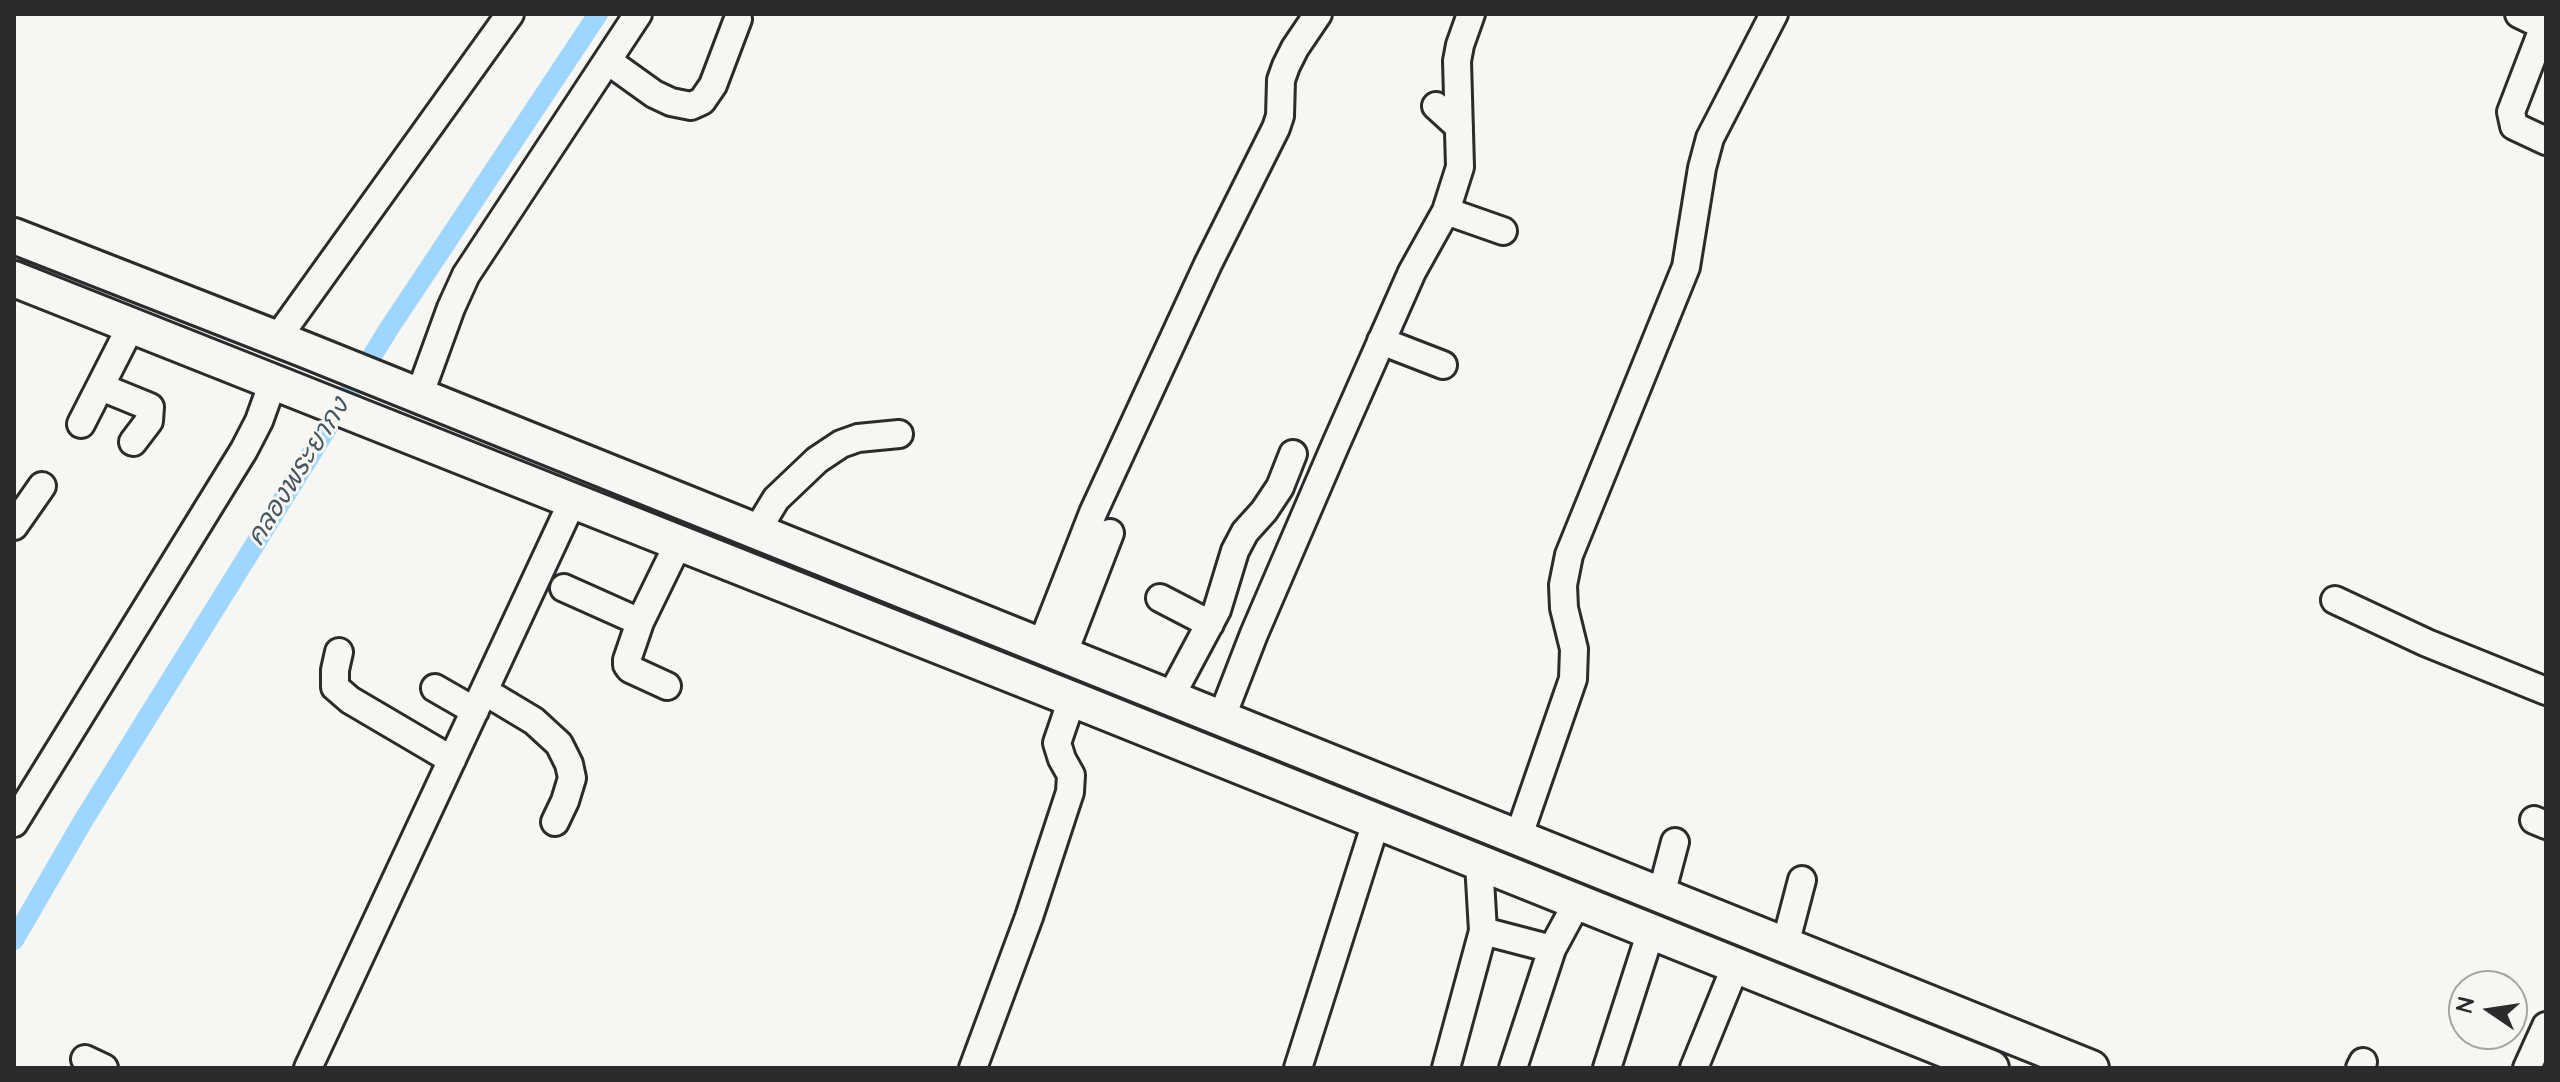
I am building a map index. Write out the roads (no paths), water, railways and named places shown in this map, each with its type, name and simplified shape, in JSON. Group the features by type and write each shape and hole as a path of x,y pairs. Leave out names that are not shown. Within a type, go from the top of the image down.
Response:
{"main road":[{"path":"14,236 2091,1068"},
{"path":"14,279 1991,1068"},
{"path":"1268,777 1280,742"}],"street":[{"path":"289,344 510,14"},
{"path":"405,391 466,275 638,14"},
{"path":"1052,650 1093,513 1208,264 1276,128 1280,116 1281,80 1286,66 1318,14"},
{"path":"1221,719 1290,549 1381,341 1412,272 1446,211 1460,167 1457,61 1471,14"},
{"path":"1518,838 1573,679 1574,649 1564,608 1563,585 1569,555 1686,267 1710,138 1774,14"},
{"path":"2519,14 2545,27 2511,112 2514,126 2546,141"},
{"path":"608,61 654,94 691,106 702,101 713,85 738,19"},
{"path":"1436,106 1459,127"},
{"path":"1446,211 1503,231"},
{"path":"81,424 131,326"},
{"path":"1381,341 1443,365"},
{"path":"14,823 237,462 278,384"},
{"path":"101,387 150,407 149,421 133,442"},
{"path":"756,532 776,499 817,460 841,444 858,438 899,434"},
{"path":"1170,698 1210,624 1229,578 1235,551 1245,532 1280,487 1293,454"},
{"path":"14,526 42,486"},
{"path":"313,1066 573,500"},
{"path":"1052,650 1110,533"},
{"path":"667,686 630,669 627,660 640,622 679,542"},
{"path":"564,588 640,622"},
{"path":"1160,598 1210,624"},
{"path":"2335,600 2427,643 2546,691"},
{"path":"339,652 335,687 350,700 452,760"},
{"path":"435,688 534,721 559,744 572,778 555,822"},
{"path":"973,1068 1029,917 1070,792 1071,775 1057,743 1072,699"},
{"path":"1298,1068 1376,822"},
{"path":"1661,895 1675,842"},
{"path":"1453,1066 1483,931 1479,863"},
{"path":"1785,945 1802,880"},
{"path":"1513,1068 1552,949 1578,901"},
{"path":"1483,931 1552,949"},
{"path":"1607,1068 1651,931"},
{"path":"1694,1068 1736,965"},
{"path":"2527,1068 2546,1026"}],"waterway":[{"name":"คลองพระยากง","path":"14,940 83,821 390,327 598,14"}]}
